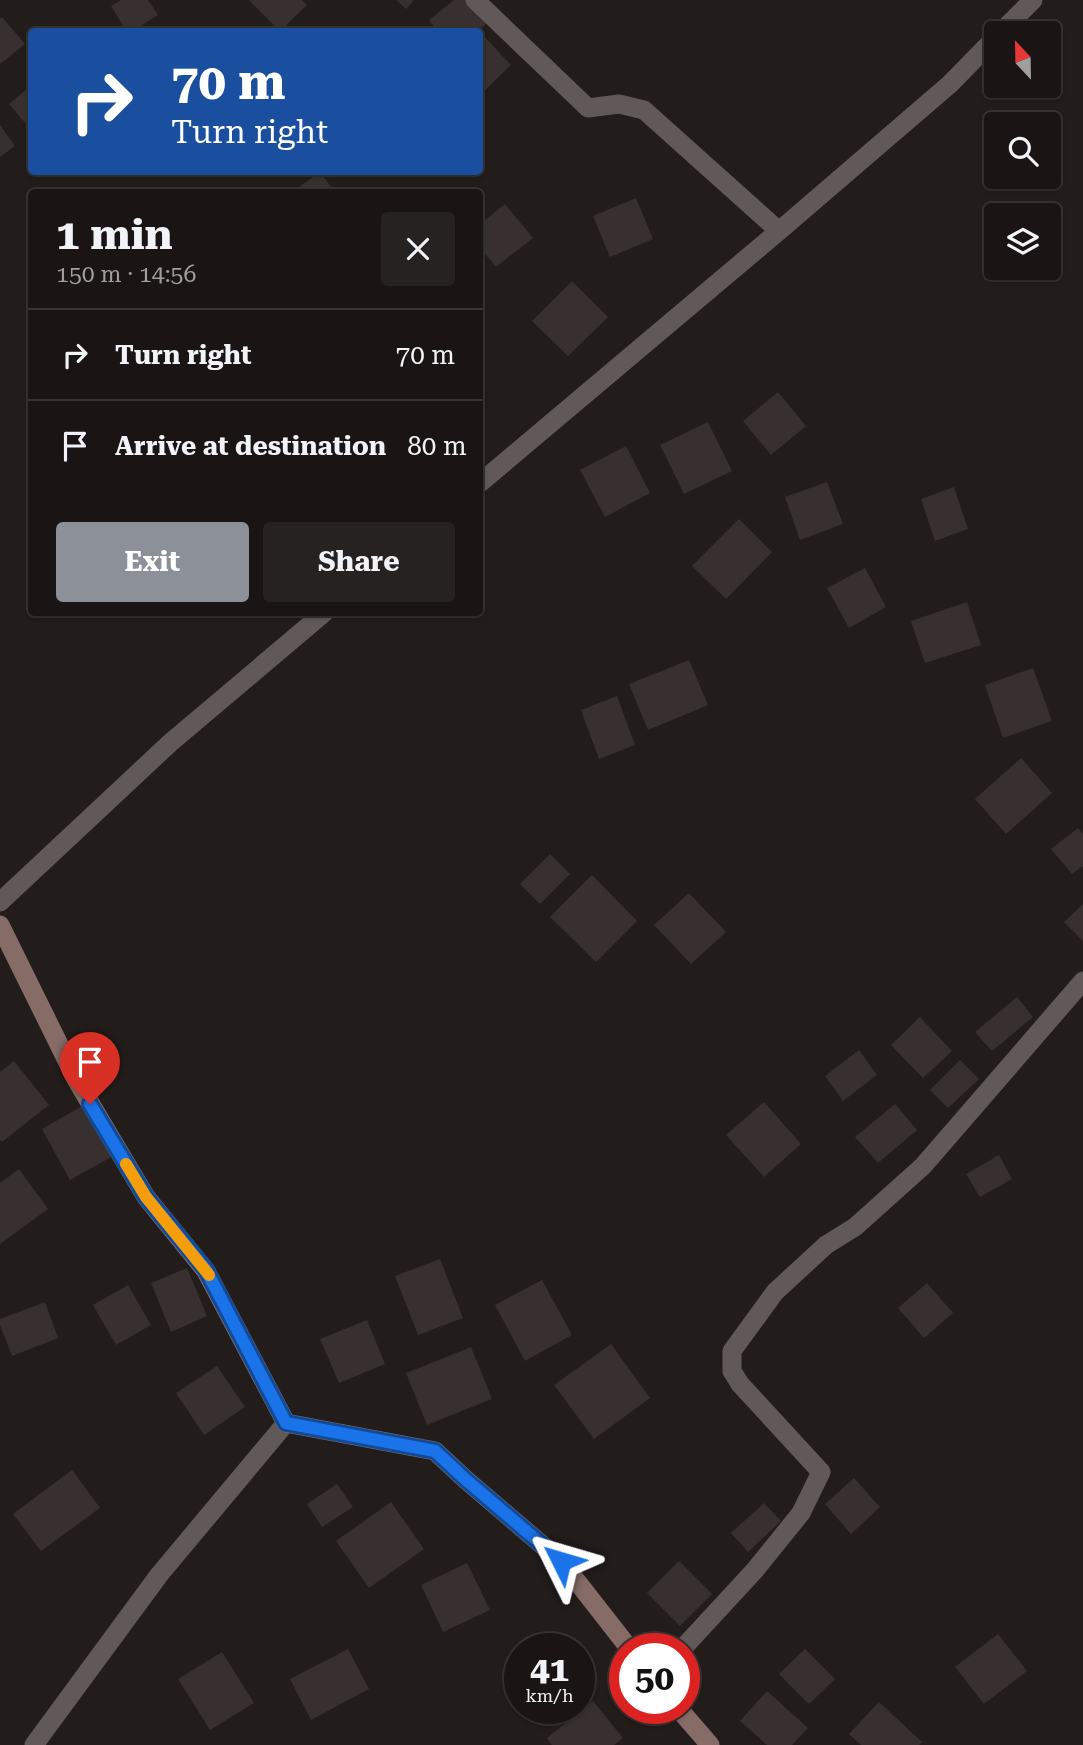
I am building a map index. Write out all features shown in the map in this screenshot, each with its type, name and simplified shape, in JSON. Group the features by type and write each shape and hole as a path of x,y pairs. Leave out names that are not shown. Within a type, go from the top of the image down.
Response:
{"main road":[{"path":"0,925 77,1081 146,1197 206,1270 286,1423 435,1451 561,1561 617,1633"},
{"path":"692,1724 710,1745"}],"street":[{"path":"475,0 588,108 618,104 644,110 779,231"},
{"path":"1012,21 1033,0"},
{"path":"483,480 950,84 984,49"},
{"path":"0,902 170,743 320,616"},
{"path":"697,1633 755,1570 801,1513 821,1472 740,1384 733,1371 732,1351 775,1292 826,1245 855,1227 923,1166 1083,981"},
{"path":"34,1745 159,1575 286,1423"}],"building":[{"path":"121,0 148,0 158,15 137,28 125,28 111,6"},
{"path":"249,0 302,0 307,5 283,28 277,28"},
{"path":"396,0 414,0 406,9"},
{"path":"454,0 466,0 486,24 482,28 435,28 429,20"},
{"path":"2,17 25,44 0,64 0,19"},
{"path":"483,35 511,65 483,92"},
{"path":"28,88 28,126 9,104"},
{"path":"0,125 15,146 0,157"},
{"path":"316,175 322,175 333,189 296,189"},
{"path":"636,198 653,239 610,257 593,216"},
{"path":"505,204 533,238 496,267 483,252 483,222"},
{"path":"572,281 608,317 568,356 532,321"},
{"path":"778,392 806,426 771,455 743,421"},
{"path":"708,422 732,471 684,494 660,445"},
{"path":"626,446 650,493 605,517 580,470"},
{"path":"827,482 843,524 800,540 785,497"},
{"path":"954,487 968,529 935,541 921,499"},
{"path":"739,519 772,552 726,599 692,566"},
{"path":"865,568 886,607 849,628 827,588"},
{"path":"967,602 981,645 925,663 911,621"},
{"path":"689,660 708,705 648,730 629,684"},
{"path":"1033,668 1052,721 1003,738 985,685"},
{"path":"617,696 635,745 599,759 581,710"},
{"path":"1021,758 1052,793 1006,834 975,799"},
{"path":"1078,828 1083,834 1083,866 1072,874 1051,849"},
{"path":"550,854 570,874 540,904 520,884"},
{"path":"592,875 637,921 596,962 550,917"},
{"path":"689,893 726,932 691,964 654,925"},
{"path":"1083,904 1083,941 1064,922"},
{"path":"1017,997 1033,1017 992,1051 975,1032"},
{"path":"920,1017 952,1051 923,1078 891,1045"},
{"path":"859,1050 877,1075 843,1101 825,1076"},
{"path":"960,1060 979,1079 948,1108 930,1090"},
{"path":"14,1061 49,1105 2,1142 0,1072"},
{"path":"764,1102 801,1144 764,1177 726,1135"},
{"path":"895,1104 917,1130 878,1163 855,1137"},
{"path":"84,1105 113,1156 70,1180 42,1129"},
{"path":"999,1155 1012,1179 980,1197 966,1174"},
{"path":"19,1169 48,1209 0,1244 0,1183"},
{"path":"440,1259 463,1318 418,1335 395,1276"},
{"path":"187,1268 207,1316 171,1332 151,1283"},
{"path":"542,1280 572,1335 525,1361 495,1305"},
{"path":"927,1283 953,1313 924,1338 898,1308"},
{"path":"128,1285 151,1325 116,1345 93,1305"},
{"path":"45,1302 58,1338 12,1356 0,1319"},
{"path":"367,1320 385,1364 339,1383 320,1339"},
{"path":"611,1344 650,1398 594,1439 554,1385"},
{"path":"471,1347 492,1399 427,1425 406,1373"},
{"path":"217,1366 245,1407 204,1435 176,1393"},
{"path":"72,1470 100,1508 41,1551 13,1514"},
{"path":"854,1478 880,1507 851,1534 825,1504"},
{"path":"337,1484 353,1507 322,1527 307,1504"},
{"path":"391,1502 424,1549 369,1588 336,1541"},
{"path":"764,1503 781,1521 748,1552 731,1533"},
{"path":"679,1561 712,1594 680,1626 647,1593"},
{"path":"467,1563 490,1610 443,1632 421,1585"},
{"path":"998,1634 1027,1671 984,1704 955,1667"},
{"path":"348,1649 369,1689 311,1720 290,1679"},
{"path":"805,1649 835,1679 809,1704 779,1674"},
{"path":"222,1652 254,1703 210,1730 178,1679"},
{"path":"767,1691 808,1728 792,1745 767,1745 740,1721"},
{"path":"879,1702 922,1742 919,1745 861,1745 849,1734"},
{"path":"595,1703 623,1738 614,1745 552,1745 547,1738 564,1724 595,1724"}],"slow traffic":[{"path":"126,1164 146,1197 209,1275"}],"route":[{"path":"90,1104 146,1197 206,1270 286,1423 435,1451 561,1561"}]}
